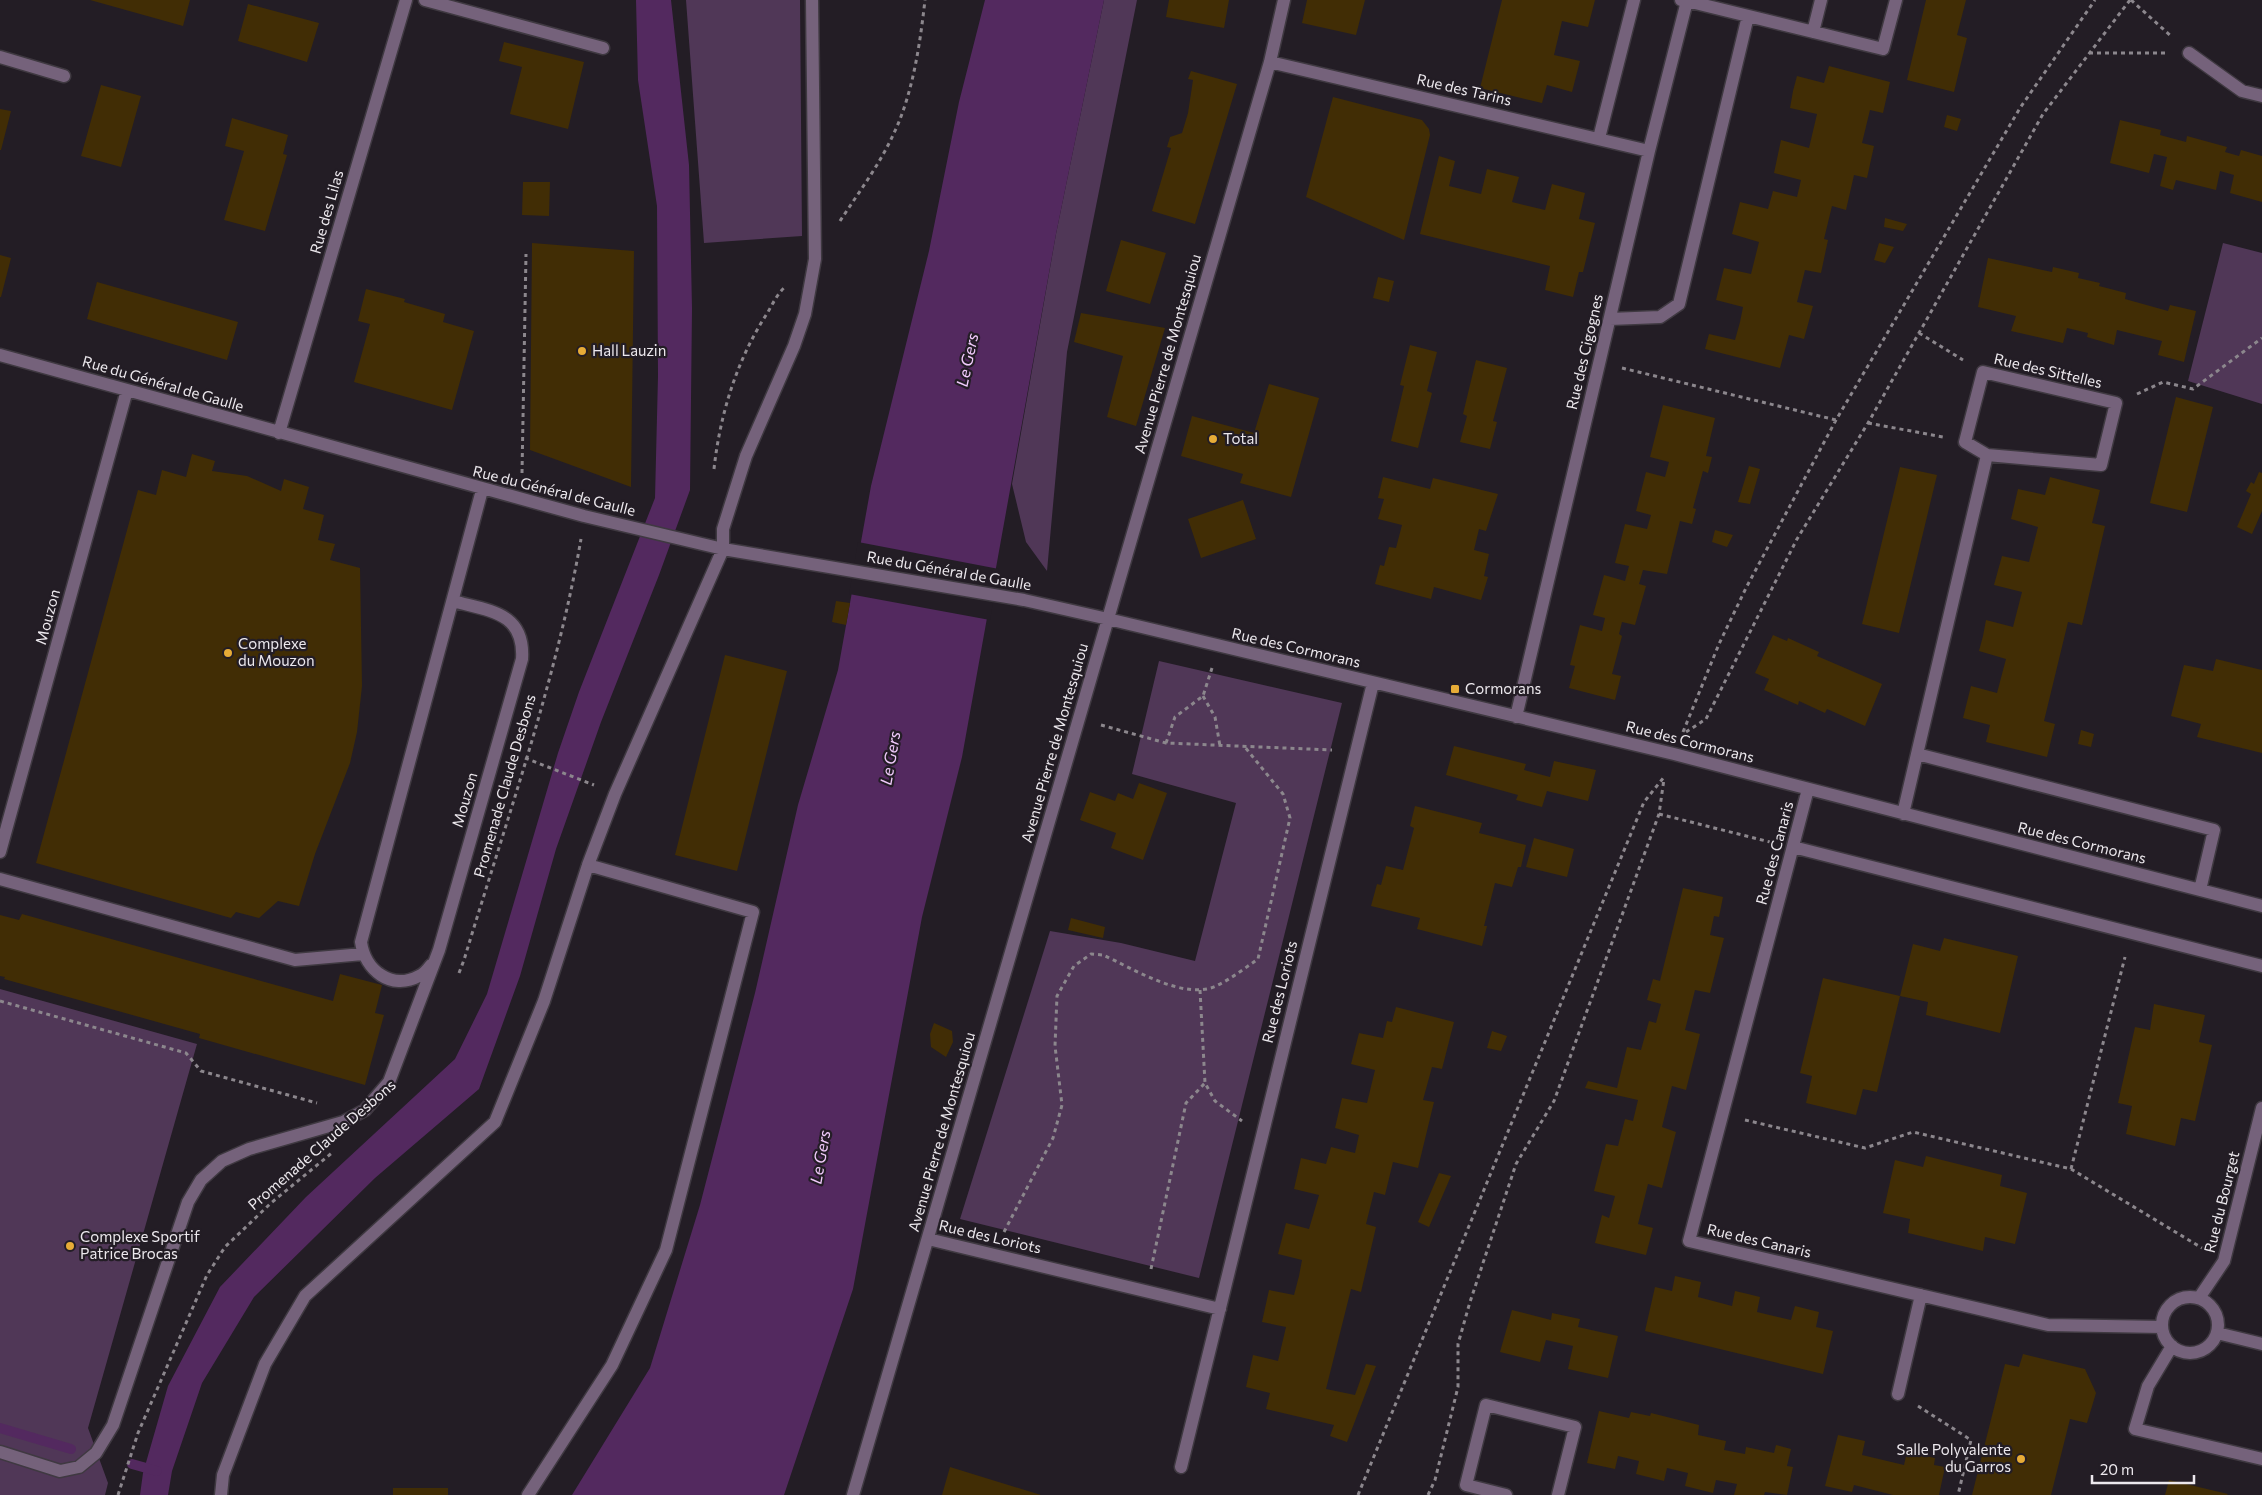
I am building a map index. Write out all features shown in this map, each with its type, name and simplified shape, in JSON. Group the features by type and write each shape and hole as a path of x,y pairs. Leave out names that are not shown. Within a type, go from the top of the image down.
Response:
{"street":[{"name":"Rue des Lilas","path":"279,433 406,0"},
{"path":"425,0 603,48"},
{"path":"220,1495 223,1475 265,1364 305,1296 495,1122 544,1001 588,865 615,794 723,549 723,529 746,456 794,346 805,314 815,259 812,0"},
{"name":"Avenue Pierre de Montesquiou","path":"853,1495 1270,62 1284,0"},
{"path":"1599,138 1634,0"},
{"path":"1813,32 1821,0"},
{"path":"1684,1 1883,49 1896,0"},
{"name":"Rue des Cigognes","path":"1516,717 1684,1"},
{"path":"1610,319 1660,317 1679,304 1748,16"},
{"path":"2189,53 2242,91 2262,96"},
{"path":"0,57 64,76"},
{"name":"Rue des Tarins","path":"1270,62 1649,151"},
{"name":"Rue du Général de Gaulle","path":"0,355 482,490 606,522 723,549 1024,600 1108,619"},
{"name":"Rue des Sittelles","path":"1982,372 2116,403 2101,465 1987,455 1965,442 1982,372"},
{"name":"Mouzon","path":"0,852 127,390"},
{"path":"1903,814 1987,455"},
{"path":"435,962 420,976 404,981 383,977 371,968 363,954 360,942 482,490"},
{"name":"Mouzon","path":"0,1452 60,1471 79,1467 96,1453 113,1425 188,1202 201,1180 222,1161 249,1149 343,1122 366,1110 389,1082 435,962 522,659 523,645 520,633 510,620 497,613 453,601"},
{"name":"Rue des Cormorans","path":"1108,619 1674,754 2262,906"},
{"name":"Rue des Loriots","path":"1181,1467 1373,683"},
{"path":"1917,754 2214,830 2200,890"},
{"name":"Rue des Canaris","path":"1808,790 1689,1242 2048,1325 2162,1327"},
{"path":"1793,847 2262,966"},
{"path":"528,1495 612,1365 666,1250 753,912 588,865"},
{"path":"0,879 294,960 363,954"},
{"name":"Rue du Bourget","path":"2199,1298 2224,1261 2262,1112"},
{"name":"Rue des Loriots","path":"928,1239 1220,1309"},
{"path":"1898,1394 1921,1295"},
{"path":"2183,1298 2199,1298 2208,1303 2216,1312 2217,1334 2211,1343 2203,1349 2192,1353 2181,1351 2172,1346 2165,1337 2162,1327 2164,1316 2169,1306 2183,1298"},
{"path":"2217,1334 2262,1344"},
{"path":"2172,1346 2148,1386 2135,1429 2262,1459"},
{"path":"1506,1495 1466,1485 1486,1405 1576,1427 1558,1495"}],"path":[{"path":"2095,0 2020,108 1836,420 1746,588 1719,644 1682,735 1706,719 1797,539 1868,423 2043,114 2130,0 2189,53"},
{"path":"2089,53 2189,53"},
{"path":"521,500 526,254"},
{"path":"1919,333 1982,372"},
{"path":"2116,403 2163,382 2193,389 2262,338"},
{"path":"1599,363 1836,420"},
{"path":"1868,423 1965,442"},
{"name":"Promenade Claude Desbons","path":"456,978 464,960 526,758 570,602 581,536"},
{"path":"1166,744 1176,717 1204,696 1219,646"},
{"path":"1204,696 1216,717 1220,746"},
{"path":"1078,719 1166,744 1356,751"},
{"path":"992,1254 1052,1138 1062,1105 1055,1046 1057,996 1074,966 1091,954 1103,955 1172,986 1200,990 1215,987 1258,959 1290,818 1283,794 1244,746"},
{"path":"526,758 585,782"},
{"path":"1358,1495 1644,802 1664,776 1659,814 1554,1101 1516,1164 1470,1302 1458,1344 1458,1387 1435,1480 1428,1495"},
{"path":"1659,814 1793,847"},
{"path":"2071,1169 2131,933"},
{"path":"1200,990 1205,1083 1215,1101 1262,1135"},
{"path":"0,1001 186,1053 201,1071 356,1114"},
{"path":"1146,1291 1186,1103 1205,1083"},
{"path":"1723,1114 1865,1148 1913,1132 2071,1169 2224,1261"},
{"name":"Promenade Claude Desbons","path":"118,1495 138,1433 207,1275 225,1247 271,1203 339,1147"},
{"path":"1898,1394 1971,1440 1958,1495"}],"shaded area":[{"path":"686,0 800,0 802,236 704,243"},
{"path":"1104,0 1137,0 1067,352 1047,571 1026,542 1012,484 1056,234"},
{"path":"2223,243 2262,253 2262,404 2188,381"},
{"path":"1159,661 1342,703 1199,1278 960,1219 1050,931 1121,943 1195,961 1236,803 1132,774"},
{"name":"Complexe Sportif Patrice Brocas","path":"0,989 197,1044 88,1428 108,1483 105,1495 0,1495"}],"water":[{"path":"636,0 671,0 689,165 692,308 690,490 659,575 601,722 556,849 520,976 479,1089 375,1178 254,1297 202,1383 172,1471 168,1495 140,1495 143,1473 168,1386 220,1287 306,1197 455,1059 487,994 558,753 579,692 655,498 658,376 657,206 638,80"},
{"name":"Le Gers","path":"985,0 1104,0 1056,234 962,757 922,917 853,1289 784,1495 572,1495 650,1368 700,1205 755,993 798,805 838,670 871,486 929,251 959,102"}],"pier":[{"path":"858,542 999,569 990,620 849,594"}],"building":[{"path":"90,0 190,0 183,26"},
{"path":"1169,0 1229,0 1224,28 1166,17"},
{"path":"1307,0 1365,0 1356,35 1302,23"},
{"path":"1502,0 1595,0 1588,27 1562,21 1554,55 1580,61 1572,92 1547,85 1542,103 1480,88"},
{"path":"1926,0 1966,0 1957,35 1967,38 1954,92 1907,80"},
{"path":"248,4 319,23 307,62 238,41"},
{"path":"504,42 584,62 568,129 510,114 522,67 499,61"},
{"path":"1829,66 1890,82 1883,113 1870,110 1862,143 1874,146 1867,178 1854,175 1846,210 1832,206 1824,239 1828,240 1821,273 1805,270 1797,302 1813,306 1804,339 1789,335 1780,368 1705,349 1709,334 1735,340 1740,322 1743,307 1716,300 1724,268 1751,274 1759,242 1732,234 1740,202 1768,209 1773,191 1797,197 1801,180 1774,173 1781,140 1809,148 1817,114 1790,108 1793,91 1797,76 1824,83"},
{"path":"1191,71 1237,84 1195,224 1152,211 1171,148 1167,147 1170,137 1182,133 1188,113 1193,80 1188,79"},
{"path":"101,85 141,96 121,167 81,156"},
{"path":"1333,97 1422,120 1429,129 1430,135 1404,240 1306,197"},
{"path":"0,109 11,111 1,150 0,150"},
{"path":"1947,115 1961,119 1957,131 1944,127"},
{"path":"232,118 288,135 283,154 287,155 265,231 224,220 244,151 225,146"},
{"path":"2120,120 2161,130 2160,135 2186,142 2187,136 2227,147 2225,152 2239,156 2241,150 2262,156 2262,202 2230,193 2234,175 2220,171 2216,190 2176,180 2173,190 2160,186 2167,157 2154,154 2149,173 2110,163"},
{"path":"1439,156 1455,161 1449,186 1481,194 1487,169 1519,177 1512,202 1545,210 1552,184 1585,193 1579,219 1595,223 1583,272 1579,272 1573,297 1545,290 1550,266 1420,234"},
{"path":"523,182 550,182 549,216 522,215"},
{"path":"1885,218 1907,224 1903,231 1884,227"},
{"path":"1121,240 1166,253 1150,304 1106,291"},
{"name":"Hall Lauzin","path":"532,243 634,251 631,487 530,450"},
{"path":"1879,243 1894,247 1885,263 1874,260"},
{"path":"0,255 11,258 1,297 0,297"},
{"path":"1988,258 2052,272 2053,267 2079,273 2078,278 2100,283 2099,286 2126,293 2125,299 2168,311 2170,305 2196,311 2184,362 2158,355 2162,341 2117,330 2114,345 2087,337 2088,333 2067,328 2063,343 2011,331 2016,316 1978,307"},
{"path":"1378,277 1394,281 1389,302 1373,298"},
{"path":"97,282 238,322 227,360 87,319"},
{"path":"366,289 405,299 404,302 445,314 443,322 474,331 452,410 354,382 370,324 358,321"},
{"path":"1081,313 1165,328 1136,426 1107,417 1123,356 1074,342"},
{"path":"1410,345 1437,352 1427,391 1432,393 1418,448 1391,441 1404,386 1400,385"},
{"path":"1476,360 1507,368 1493,421 1497,422 1490,449 1460,442 1467,416 1463,414"},
{"path":"1269,384 1319,398 1291,497 1240,483 1243,474 1181,456 1192,416 1254,433"},
{"path":"2176,397 2213,407 2187,512 2150,503"},
{"path":"1663,405 1715,418 1706,456 1712,457 1708,473 1703,471 1693,508 1696,509 1692,524 1680,521 1667,574 1643,570 1639,584 1646,586 1635,625 1622,622 1619,634 1622,636 1612,674 1621,676 1615,700 1569,688 1575,666 1570,665 1580,625 1602,631 1605,618 1593,615 1604,575 1625,581 1629,566 1615,563 1625,524 1647,529 1651,515 1636,511 1646,472 1665,477 1669,462 1650,457"},
{"name":"Complexe du Mouzon","path":"192,454 215,461 212,471 247,476 281,491 284,479 309,487 303,509 324,515 318,540 335,544 330,560 360,568 362,686 357,732 350,763 315,854 299,906 278,901 259,918 236,912 231,918 36,863 138,490 156,495 162,470 186,477"},
{"path":"1749,466 1760,469 1750,504 1738,502"},
{"path":"1900,467 1937,475 1899,633 1862,624"},
{"path":"2259,472 2262,473 2262,511 2252,534 2237,527 2251,494 2246,491 2251,482 2254,484"},
{"path":"1383,477 1430,489 1433,478 1498,494 1486,531 1479,529 1474,550 1489,554 1484,576 1488,577 1481,600 1434,587 1431,599 1375,584 1380,565 1384,566 1389,547 1396,548 1402,525 1378,519 1384,499 1378,498"},
{"path":"2050,477 2100,490 2092,523 2105,526 2082,625 2068,622 2044,721 2055,724 2047,757 1986,742 1990,725 1963,718 1971,686 1997,693 2006,659 1979,651 1986,620 2013,627 2022,592 1994,585 2002,556 2029,562 2038,527 2011,519 2018,489 2045,495"},
{"path":"1243,500 1256,539 1201,558 1188,519"},
{"path":"1715,530 1733,535 1727,547 1712,542"},
{"path":"836,601 850,603 846,625 832,622"},
{"path":"1773,635 1787,641 1788,638 1819,652 1817,656 1882,684 1865,726 1827,709 1825,713 1799,701 1798,705 1764,690 1769,679 1755,673"},
{"path":"725,655 787,671 737,871 675,855"},
{"path":"2216,659 2262,670 2262,753 2197,737 2201,724 2171,716 2184,665 2213,671"},
{"path":"2081,730 2094,734 2091,747 2078,744"},
{"path":"1454,746 1526,764 1524,770 1550,777 1554,761 1596,770 1588,801 1547,791 1542,807 1516,800 1518,795 1446,775"},
{"path":"1139,783 1167,793 1143,860 1111,848 1116,833 1080,820 1090,792 1115,801 1118,793 1133,799"},
{"path":"1415,806 1482,823 1479,833 1526,845 1521,867 1518,867 1512,887 1495,883 1484,926 1487,926 1482,946 1417,929 1420,918 1371,906 1377,884 1381,885 1386,866 1403,870 1414,828 1410,826"},
{"path":"1534,838 1574,849 1567,877 1526,867"},
{"path":"1683,888 1723,897 1719,917 1714,916 1710,935 1724,938 1710,993 1695,990 1685,1030 1700,1034 1686,1090 1672,1086 1662,1127 1676,1132 1662,1188 1648,1184 1638,1224 1653,1228 1646,1255 1595,1243 1602,1215 1609,1218 1615,1196 1594,1191 1606,1144 1618,1146 1625,1119 1633,1121 1638,1100 1585,1088 1588,1081 1617,1088 1627,1047 1641,1050 1649,1021 1656,1023 1661,1004 1647,1000 1653,979 1660,981"},
{"path":"22,914 333,1001 340,974 382,985 375,1013 384,1015 365,1085 199,1038 200,1034 4,979 5,977 0,976 0,915 19,920"},
{"path":"1071,918 1105,927 1103,938 1068,930"},
{"path":"1944,938 2018,956 2000,1033 1926,1015 1928,1002 1900,996 1913,944 1940,951"},
{"path":"1823,978 1900,996 1877,1092 1863,1089 1856,1115 1806,1103 1812,1076 1800,1073"},
{"path":"2154,1004 2205,1015 2199,1042 2212,1045 2195,1121 2181,1118 2175,1146 2126,1134 2132,1106 2118,1103 2135,1027 2150,1030"},
{"path":"1396,1007 1454,1022 1442,1069 1432,1067 1423,1100 1434,1102 1418,1168 1393,1162 1385,1195 1374,1192 1366,1224 1376,1227 1361,1292 1351,1289 1326,1389 1355,1395 1366,1364 1376,1366 1347,1442 1330,1436 1334,1425 1266,1409 1270,1393 1246,1387 1253,1355 1278,1361 1286,1327 1262,1322 1269,1290 1294,1295 1299,1276 1302,1260 1278,1254 1286,1223 1309,1229 1319,1195 1294,1189 1301,1158 1326,1164 1331,1147 1355,1153 1359,1135 1335,1128 1342,1098 1367,1103 1375,1070 1351,1064 1359,1033 1383,1038 1387,1021 1392,1022"},
{"path":"934,1023 952,1031 953,1042 946,1057 931,1047 930,1034"},
{"path":"1492,1031 1507,1036 1501,1051 1487,1048"},
{"path":"1926,1156 2002,1175 2000,1186 2027,1193 2015,1244 1985,1237 1983,1251 1908,1233 1910,1219 1883,1213 1895,1160 1923,1167"},
{"path":"1439,1173 1451,1176 1429,1227 1418,1222"},
{"path":"1675,1276 1701,1282 1698,1297 1732,1306 1735,1291 1760,1297 1757,1312 1791,1320 1795,1306 1819,1312 1816,1327 1833,1331 1823,1374 1645,1331 1655,1287 1672,1291"},
{"path":"1512,1310 1551,1320 1552,1313 1580,1319 1578,1327 1618,1336 1608,1378 1568,1369 1573,1346 1546,1340 1540,1362 1500,1352"},
{"name":"Salle Polyvalente du Garros","path":"2023,1354 2085,1369 2096,1393 2087,1423 2070,1419 2051,1495 1972,1495 2005,1364 2019,1367"},
{"path":"1599,1411 1629,1418 1631,1412 1650,1416 1651,1413 1699,1425 1698,1435 1726,1441 1724,1450 1745,1454 1746,1447 1774,1453 1776,1445 1791,1449 1787,1466 1793,1467 1787,1495 1765,1492 1764,1495 1734,1495 1737,1484 1716,1480 1713,1493 1685,1486 1688,1473 1667,1468 1664,1481 1636,1474 1639,1461 1618,1456 1615,1469 1587,1463"},
{"path":"1838,1435 1865,1441 1862,1455 1904,1465 1907,1452 1935,1458 1934,1465 1945,1467 1939,1495 1893,1495 1854,1485 1852,1492 1825,1486"},
{"path":"950,1467 1041,1495 942,1495"},
{"path":"2169,1480 2228,1494 2165,1495"},
{"path":"393,1488 448,1488 448,1495 393,1495"}],"waterway":[{"path":"0,1428 71,1449"},
{"path":"132,1464 157,1471"}],"place":[{"name":"Hall Lauzin","path":"582,351"},
{"name":"Total","path":"1213,439"},
{"name":"Complexe du Mouzon","path":"228,653"},
{"name":"Cormorans","path":"1455,689"},
{"name":"Complexe Sportif Patrice Brocas","path":"70,1246"},
{"name":"Salle Polyvalente du Garros","path":"2021,1459"}]}
